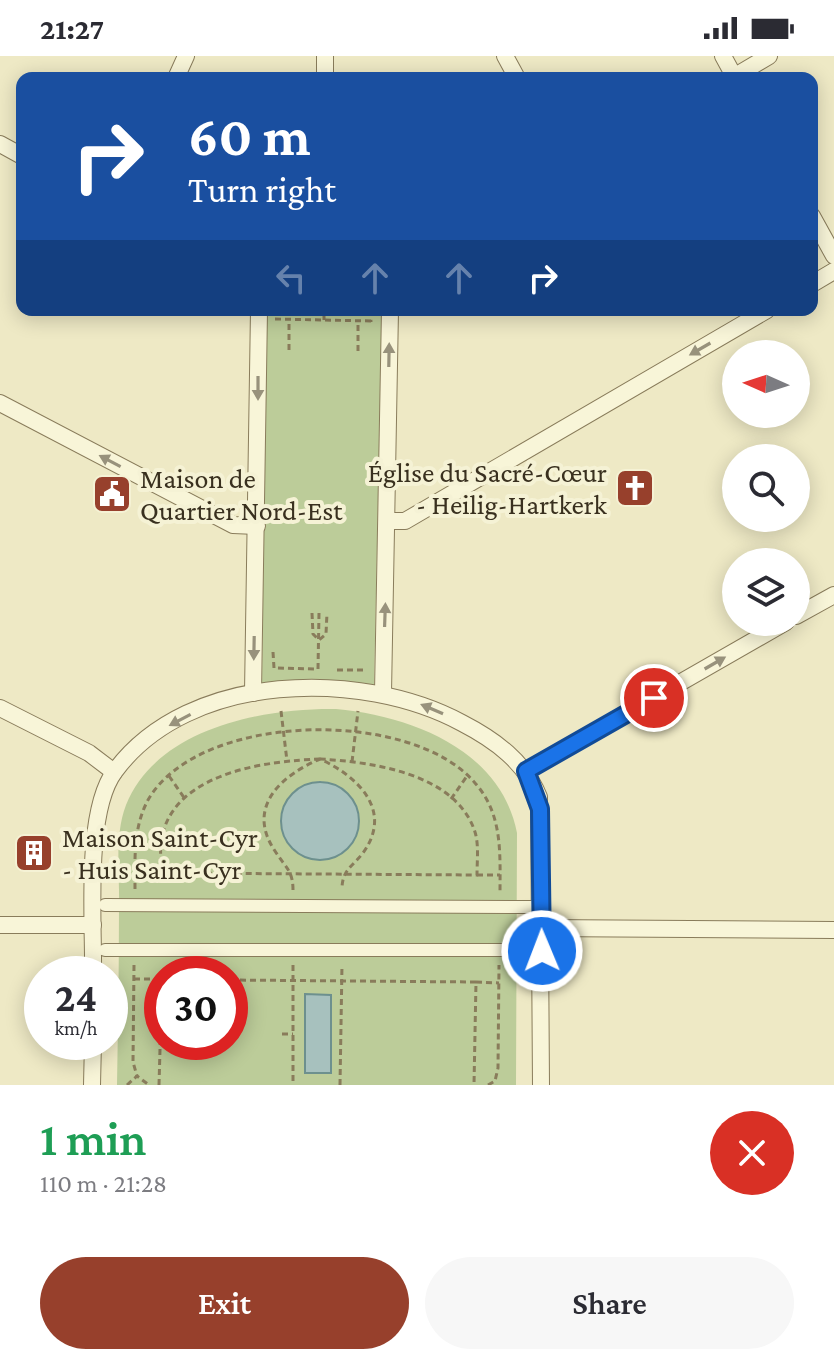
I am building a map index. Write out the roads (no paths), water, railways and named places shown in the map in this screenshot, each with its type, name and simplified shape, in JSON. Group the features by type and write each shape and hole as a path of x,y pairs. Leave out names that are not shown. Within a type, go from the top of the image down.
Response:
{"street":[{"path":"742,72 769,56"},
{"path":"818,227 834,256"},
{"path":"253,693 259,316"},
{"path":"383,693 390,316"},
{"path":"388,521 405,521 757,316"},
{"path":"0,403 233,525 257,526"},
{"path":"810,608 834,595"},
{"path":"526,771 762,636"},
{"path":"93,956 96,819 114,772 163,729 192,714 253,693 310,687 383,693 418,703 465,724 505,751 526,771 540,809 541,1085"},
{"path":"0,708 89,753 114,772"},
{"path":"105,905 532,907"},
{"path":"0,925 93,925"},
{"path":"541,928 834,930"},
{"path":"105,950 531,950"},
{"path":"92,1085 93,1060"}],"water":[{"path":"320,782 335,785 348,793 356,806 359,821 356,836 348,849 335,857 320,860 305,857 292,849 284,836 281,821 284,806 292,793 305,785"},
{"path":"305,994 331,995 331,1073 305,1073"}],"place":[{"name":"Église du Sacré-Cœur - Heilig-Hartkerk","path":"635,488"},
{"name":"Maison de Quartier Nord-Est","path":"112,494"},
{"name":"Maison Saint-Cyr - Huis Saint-Cyr","path":"34,853"}]}
